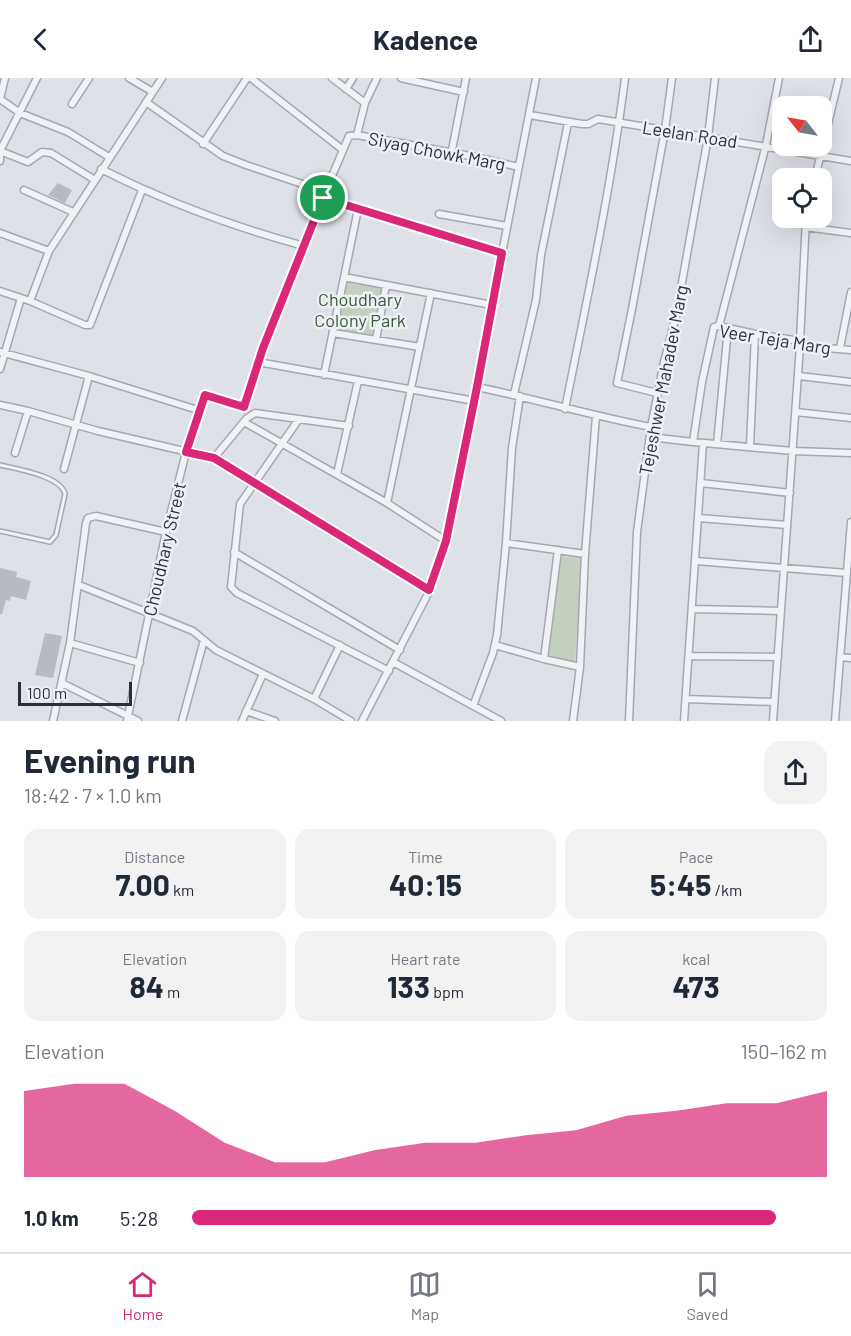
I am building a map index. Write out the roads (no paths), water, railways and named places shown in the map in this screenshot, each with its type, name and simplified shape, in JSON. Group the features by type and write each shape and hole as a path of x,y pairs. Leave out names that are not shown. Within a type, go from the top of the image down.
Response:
{"street":[{"path":"5,78 0,99 20,113 68,132 109,157"},
{"path":"0,162 0,151 37,78"},
{"path":"129,78 153,92"},
{"path":"30,301 49,251 162,78"},
{"path":"203,144 247,78"},
{"path":"252,78 343,150"},
{"name":"Siyag Chowk Marg","path":"332,78 365,103 357,135 519,167"},
{"path":"346,89 353,78"},
{"path":"365,103 377,78"},
{"path":"401,78 464,92"},
{"path":"452,150 466,78"},
{"path":"362,721 429,590 446,541 536,78"},
{"path":"565,409 619,123 625,78"},
{"path":"657,393 616,383 665,130 672,78"},
{"name":"Tejeshwer Mahadev Marg","path":"629,721 637,532 651,427 676,316 708,136 715,78"},
{"path":"719,326 766,146 779,78"},
{"path":"832,106 839,78"},
{"path":"72,104 86,79"},
{"path":"146,102 203,144 233,161 358,209 502,253"},
{"name":"Leelan Road","path":"530,115 568,123 588,124 598,119 772,147"},
{"path":"473,706 495,645 506,543 517,395 536,300 541,255 568,123"},
{"path":"2,352 201,411 205,395 244,407 258,362 343,150 349,136 357,135"},
{"path":"0,151 28,162 42,152 51,153 94,180"},
{"name":"Leelan Road","path":"825,156 851,161"},
{"path":"101,169 142,190 183,207 304,246"},
{"path":"24,190 73,212"},
{"path":"0,291 90,325 142,190"},
{"path":"324,375 358,209"},
{"path":"440,214 507,226"},
{"path":"772,721 799,376 805,228"},
{"path":"813,228 851,233"},
{"path":"0,233 49,251"},
{"path":"344,277 492,305"},
{"path":"376,340 386,285"},
{"path":"840,348 851,292"},
{"path":"387,503 431,293"},
{"path":"0,369 2,352 21,298"},
{"name":"Veer Teja Marg","path":"693,442 714,327 719,326 800,344 851,350"},
{"path":"717,444 728,328"},
{"path":"333,333 420,348"},
{"path":"750,447 755,334"},
{"path":"258,362 475,401"},
{"path":"64,469 89,376"},
{"path":"799,376 851,382"},
{"path":"337,474 358,381"},
{"path":"477,387 651,427"},
{"path":"0,405 214,458 429,590"},
{"path":"15,453 28,411"},
{"name":"Choudhary Street","path":"127,719 166,532 186,452 201,411"},
{"path":"796,412 851,418"},
{"path":"214,458 244,422 255,413 349,426"},
{"path":"573,721 580,667 585,554 596,416"},
{"path":"299,419 240,504 231,587 237,593 389,671"},
{"path":"244,422 387,503 446,541"},
{"path":"650,436 703,444 851,453"},
{"path":"684,721 703,444"},
{"path":"701,483 790,493"},
{"path":"53,721 70,643 86,523 91,516 166,532"},
{"path":"699,518 787,525"},
{"path":"835,721 851,522"},
{"path":"506,543 585,554"},
{"path":"544,659 558,550"},
{"path":"234,552 400,650"},
{"path":"696,561 784,566 847,573"},
{"path":"79,585 193,631 216,650 314,699 351,721"},
{"path":"693,609 781,611"},
{"path":"182,721 204,640"},
{"path":"70,643 140,663"},
{"path":"314,699 340,645"},
{"path":"495,645 580,667"},
{"path":"689,656 778,657"},
{"path":"840,657 851,658"},
{"path":"393,662 501,721"},
{"path":"242,721 263,674"},
{"path":"62,683 127,719 138,721"},
{"path":"686,699 774,702"},
{"path":"246,711 275,721"}],"lane":[{"path":"0,465 49,478 61,485 65,494 56,535 50,542 0,531"}],"park label":[{"name":"Choudhary Colony Park","path":"360,309"}]}
